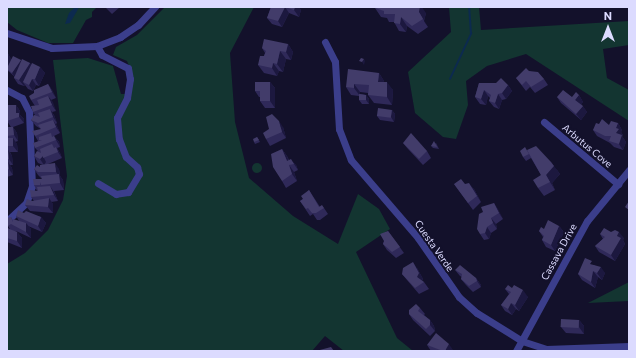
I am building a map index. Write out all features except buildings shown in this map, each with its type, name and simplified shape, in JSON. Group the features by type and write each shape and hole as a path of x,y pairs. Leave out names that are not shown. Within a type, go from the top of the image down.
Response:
{"street":[{"path":"7,32 52,48 97,46 120,37 138,25 155,7"},
{"name":"Cuesta Verde","path":"325,42 334,62 339,129 350,160 418,238 458,297 477,313 522,341 546,348 629,346"},
{"path":"97,46 102,55 128,68 130,79 127,98 118,118 119,139 126,157 137,167 139,174 128,192 116,194 98,183"},
{"path":"7,90 22,98 29,112 32,186 26,203 7,221"},
{"name":"Arbutus Cove","path":"544,122 618,184"},
{"name":"Cassava Drive","path":"516,351 587,221 629,170"}],"green space":[{"path":"7,7 97,7 92,12 92,17 86,20 73,43 48,43 17,30 7,22"},
{"path":"165,7 254,7 230,53 235,122 249,178 293,216 338,244 358,194 379,209 390,229 356,252 397,338 413,351 344,351 325,336 312,351 7,351 7,264 25,253 48,230 63,200 67,176 53,60 88,58 113,66 121,94 129,94 131,71 127,61 113,55 116,47 137,35"},
{"path":"449,7 479,7 481,30 629,21 629,45 603,49 607,78 629,90 629,121 526,54 487,66 466,81 468,105 456,139 443,137 415,113 408,72 451,32"},
{"path":"255,163 259,163 261,164 261,172 255,173 252,170 252,166"},
{"path":"629,282 629,301 588,303"}],"water":[{"path":"75,7 79,7 70,23 65,24 69,13"}],"waterway":[{"path":"450,79 471,34 469,7"}]}
